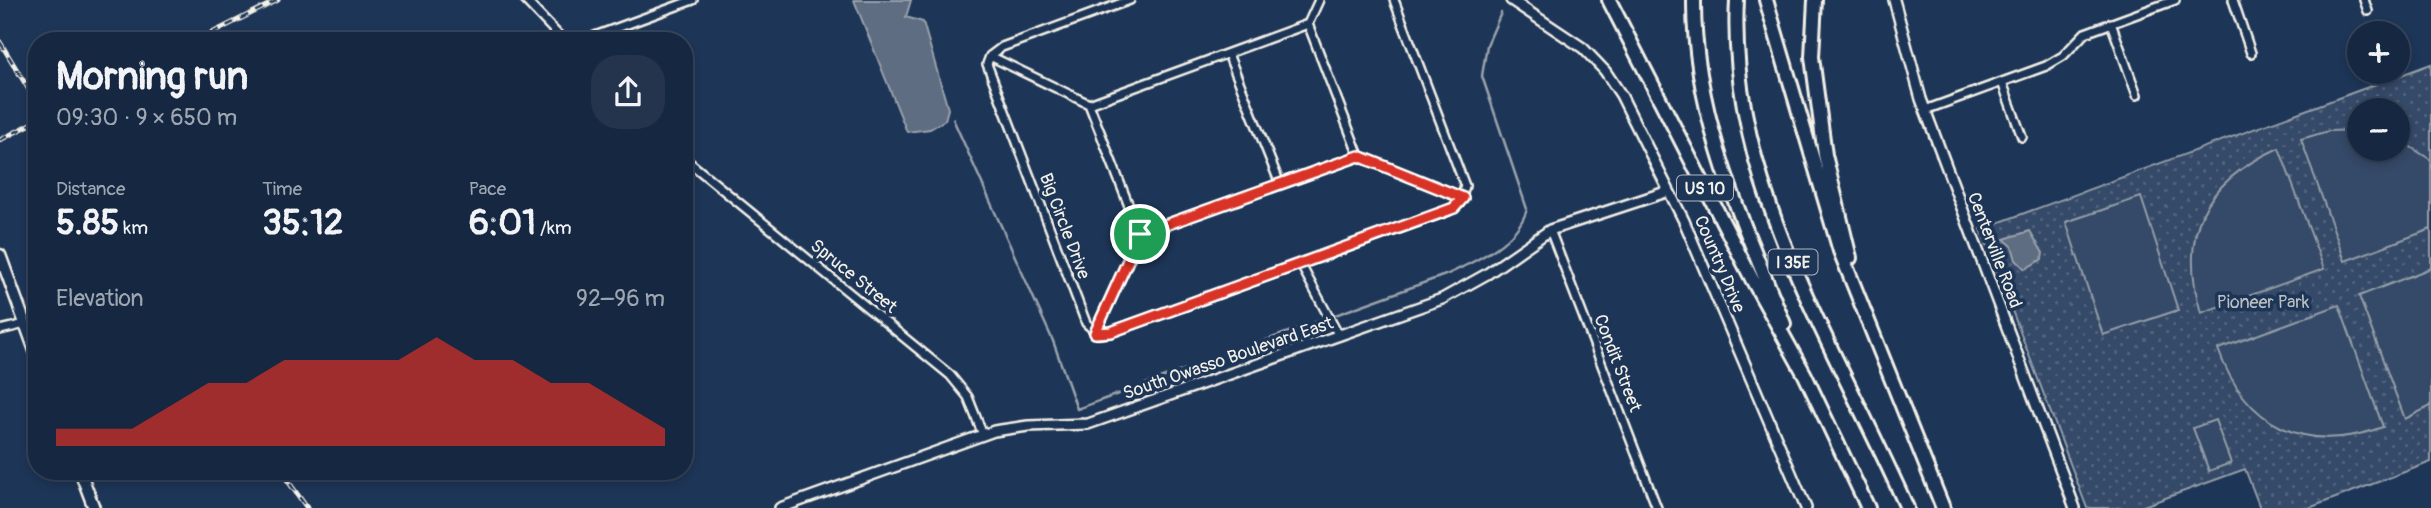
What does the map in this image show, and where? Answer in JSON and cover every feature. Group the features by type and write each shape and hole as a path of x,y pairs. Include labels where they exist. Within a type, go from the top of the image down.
{"highway":[{"name":"US 10","path":"1609,0 1752,279 1805,375"},
{"name":"I 35E","path":"1694,0 1694,28 1710,122 1738,211 1805,375 1868,508"},
{"name":"I 35E","path":"1737,0 1736,25 1750,145 1777,228 1907,508"},
{"path":"1766,0 1825,206 1943,508"},
{"path":"1815,0 1812,57 1825,155 1859,296"},
{"path":"1921,453 1937,508"}],"main road":[{"path":"0,255 28,324"},
{"path":"83,480 93,508"}],"street":[{"path":"524,0 555,32"},
{"path":"606,32 693,0"},
{"path":"1130,0 1002,47 990,56 1089,104 1140,234 1095,333 1111,332 1301,265 1454,208 1463,198 1465,186 1394,0"},
{"path":"1089,104 1308,24 1319,0"},
{"name":"Country Drive","path":"1511,0 1583,48 1605,71 1621,95 1669,191 1806,508"},
{"name":"Centerville Road","path":"1894,0 1925,110 2075,508"},
{"path":"1925,110 2055,62 2081,35 2175,0"},
{"path":"2233,0 2252,52"},
{"path":"2364,0 2368,12"},
{"path":"2111,23 2137,95"},
{"path":"1308,24 1359,156"},
{"path":"1228,54 1280,184"},
{"name":"Big Circle Drive","path":"990,56 989,69 1086,323 1095,333"},
{"path":"2002,82 2022,137"},
{"path":"1140,234 1359,156 1463,198"},
{"name":"Spruce Street","path":"693,165 950,375 968,397 983,435"},
{"name":"South Owasso Boulevard East","path":"780,508 1012,427 1088,425 1339,336 1442,299 1487,274 1550,230 1669,191"},
{"name":"Condit Street","path":"1550,230 1657,508"},
{"path":"1301,265 1339,336"},
{"path":"0,330 28,329"}],"green space":[{"name":"Pioneer Park","path":"2431,64 2431,462 2309,508 2260,508 2245,469 2138,508 2087,508 1981,229 2376,84 2410,84 2410,72"},
{"path":"2347,130 2347,161 2410,161 2410,147 2431,160 2431,229 2345,261 2301,139 2329,131"},
{"path":"2279,148 2324,269 2201,313 2193,258 2203,213 2215,194 2232,177"},
{"path":"2141,197 2178,310 2103,335 2066,222"},
{"path":"2431,268 2431,406 2405,419 2359,296"},
{"path":"2339,305 2383,427 2355,435 2329,438 2304,435 2282,428 2262,415 2245,398 2230,376 2218,349"},
{"path":"2215,420 2231,463 2209,471 2193,428"}],"shaded area":[{"path":"854,0 911,0 906,17 923,22 948,109 945,120 930,129 907,132"},
{"path":"2030,231 2043,253 2042,259 2025,269 2016,260 2012,246 2004,239"}],"waterway":[{"path":"953,119 1053,341 1077,409 1448,274 1505,241 1522,221 1527,209 1482,76 1487,45 1501,13"}],"railway":[{"path":"214,32 278,0"},
{"path":"0,42 28,88"},
{"path":"0,140 28,126"},
{"path":"287,480 307,508"}],"route":[{"path":"1359,156 1463,198 1454,208 1301,265 1105,334 1095,333 1140,234 1359,156"}]}
